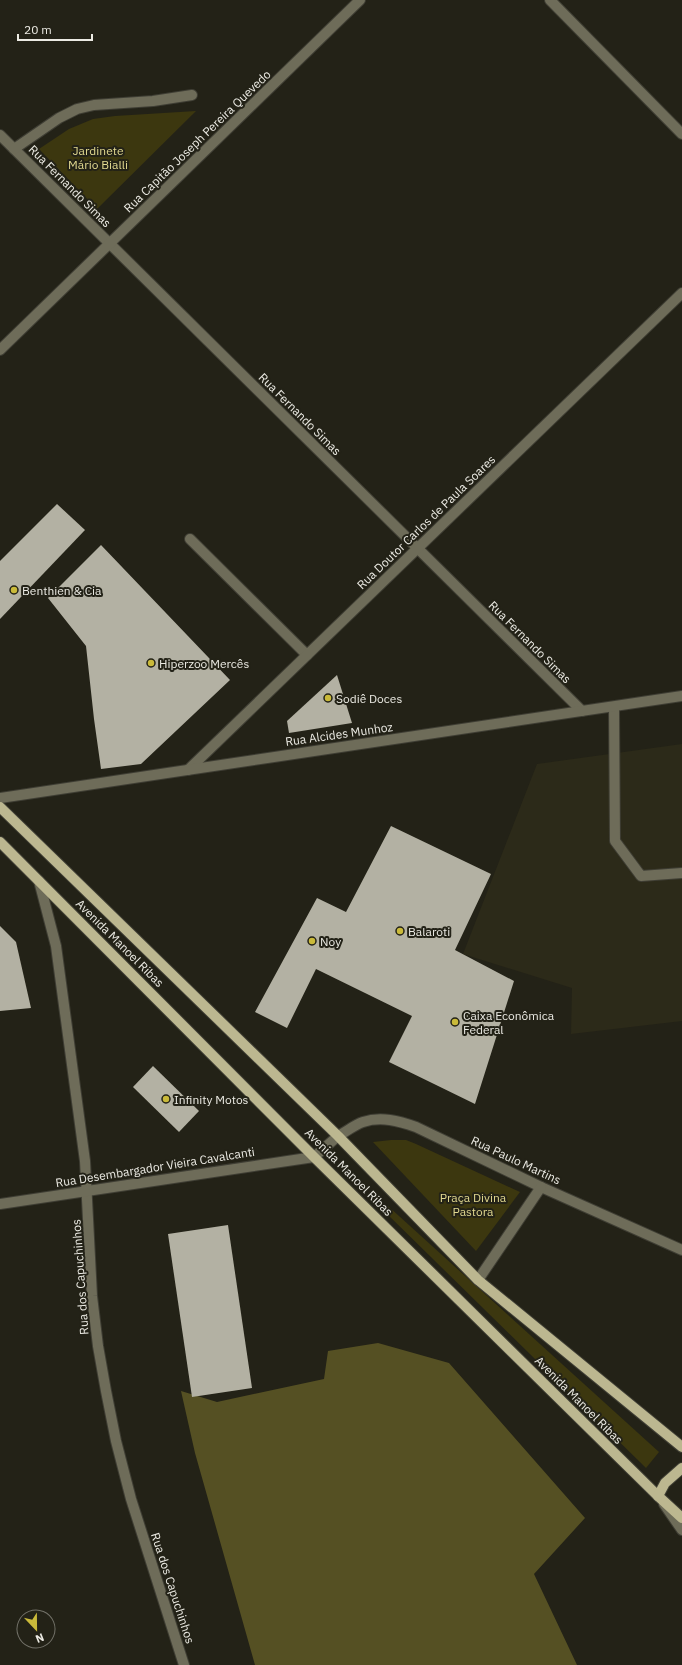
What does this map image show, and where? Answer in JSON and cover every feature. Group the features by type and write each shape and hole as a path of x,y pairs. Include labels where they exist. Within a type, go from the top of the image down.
{"main road":[{"name":"Avenida Manoel Ribas","path":"0,807 338,1136 478,1280 682,1447"},
{"name":"Avenida Manoel Ribas","path":"0,842 314,1157 682,1518"},
{"path":"658,1496 665,1483 682,1468"}],"street":[{"name":"Rua Capitão Joseph Pereira Quevedo","path":"0,350 360,0"},
{"path":"550,0 682,134"},
{"path":"14,149 58,118 77,109 94,105 153,101 192,95"},
{"name":"Rua Fernando Simas","path":"0,135 582,712"},
{"name":"Rua Doutor Carlos de Paula Soares","path":"188,770 682,293"},
{"path":"190,539 307,655"},
{"name":"Rua Alcides Munhoz","path":"0,798 682,696"},
{"path":"614,707 615,841 641,876 682,873"},
{"name":"Rua dos Capuchinhos","path":"39,880 56,946 85,1161 94,1310 99,1354 114,1434 145,1547 184,1665"},
{"name":"Rua Paulo Martins","path":"314,1157 338,1136 362,1122 383,1119 400,1122 416,1127 541,1187 682,1250"},
{"name":"Rua Desembargador Vieira Cavalcanti","path":"0,1204 314,1157"},
{"path":"478,1280 541,1187"},
{"path":"658,1496 682,1530"}],"shaded area":[{"path":"682,744 682,1021 571,1034 572,988 463,954 537,764"},
{"path":"378,1343 449,1363 585,1518 534,1574 577,1665 255,1665 195,1453 181,1391 217,1402 324,1379 328,1351"}],"green space":[{"name":"Jardinete Mário Bialli","path":"196,111 97,209 39,149 69,129 93,119 115,116"},
{"name":"Praça Divina Pastora","path":"406,1140 416,1144 520,1192 476,1251 373,1142"},
{"path":"388,1206 659,1452 646,1468 383,1210"}],"building":[{"name":"Benthien & Cia","path":"57,504 85,530 0,619 0,561"},
{"name":"Hiperzoo Mercês","path":"101,545 230,680 141,764 101,769 86,646 48,598"},
{"name":"Sodiê Doces","path":"337,675 352,723 289,733 287,721"},
{"path":"391,826 491,874 455,950 514,981 475,1104 389,1062 412,1016 316,969 287,1028 255,1012 317,898 346,912"},
{"path":"0,926 16,942 31,1008 0,1011"},
{"name":"Infinity Motos","path":"153,1066 199,1111 179,1132 133,1087"},
{"path":"228,1225 252,1388 192,1397 168,1234"}],"place":[{"name":"Benthien & Cia","path":"14,590"},
{"name":"Hiperzoo Mercês","path":"151,663"},
{"name":"Sodiê Doces","path":"328,698"},
{"name":"Balaroti","path":"400,931"},
{"name":"Noy","path":"312,941"},
{"name":"Caixa Econômica Federal","path":"455,1022"},
{"name":"Infinity Motos","path":"166,1099"}]}
